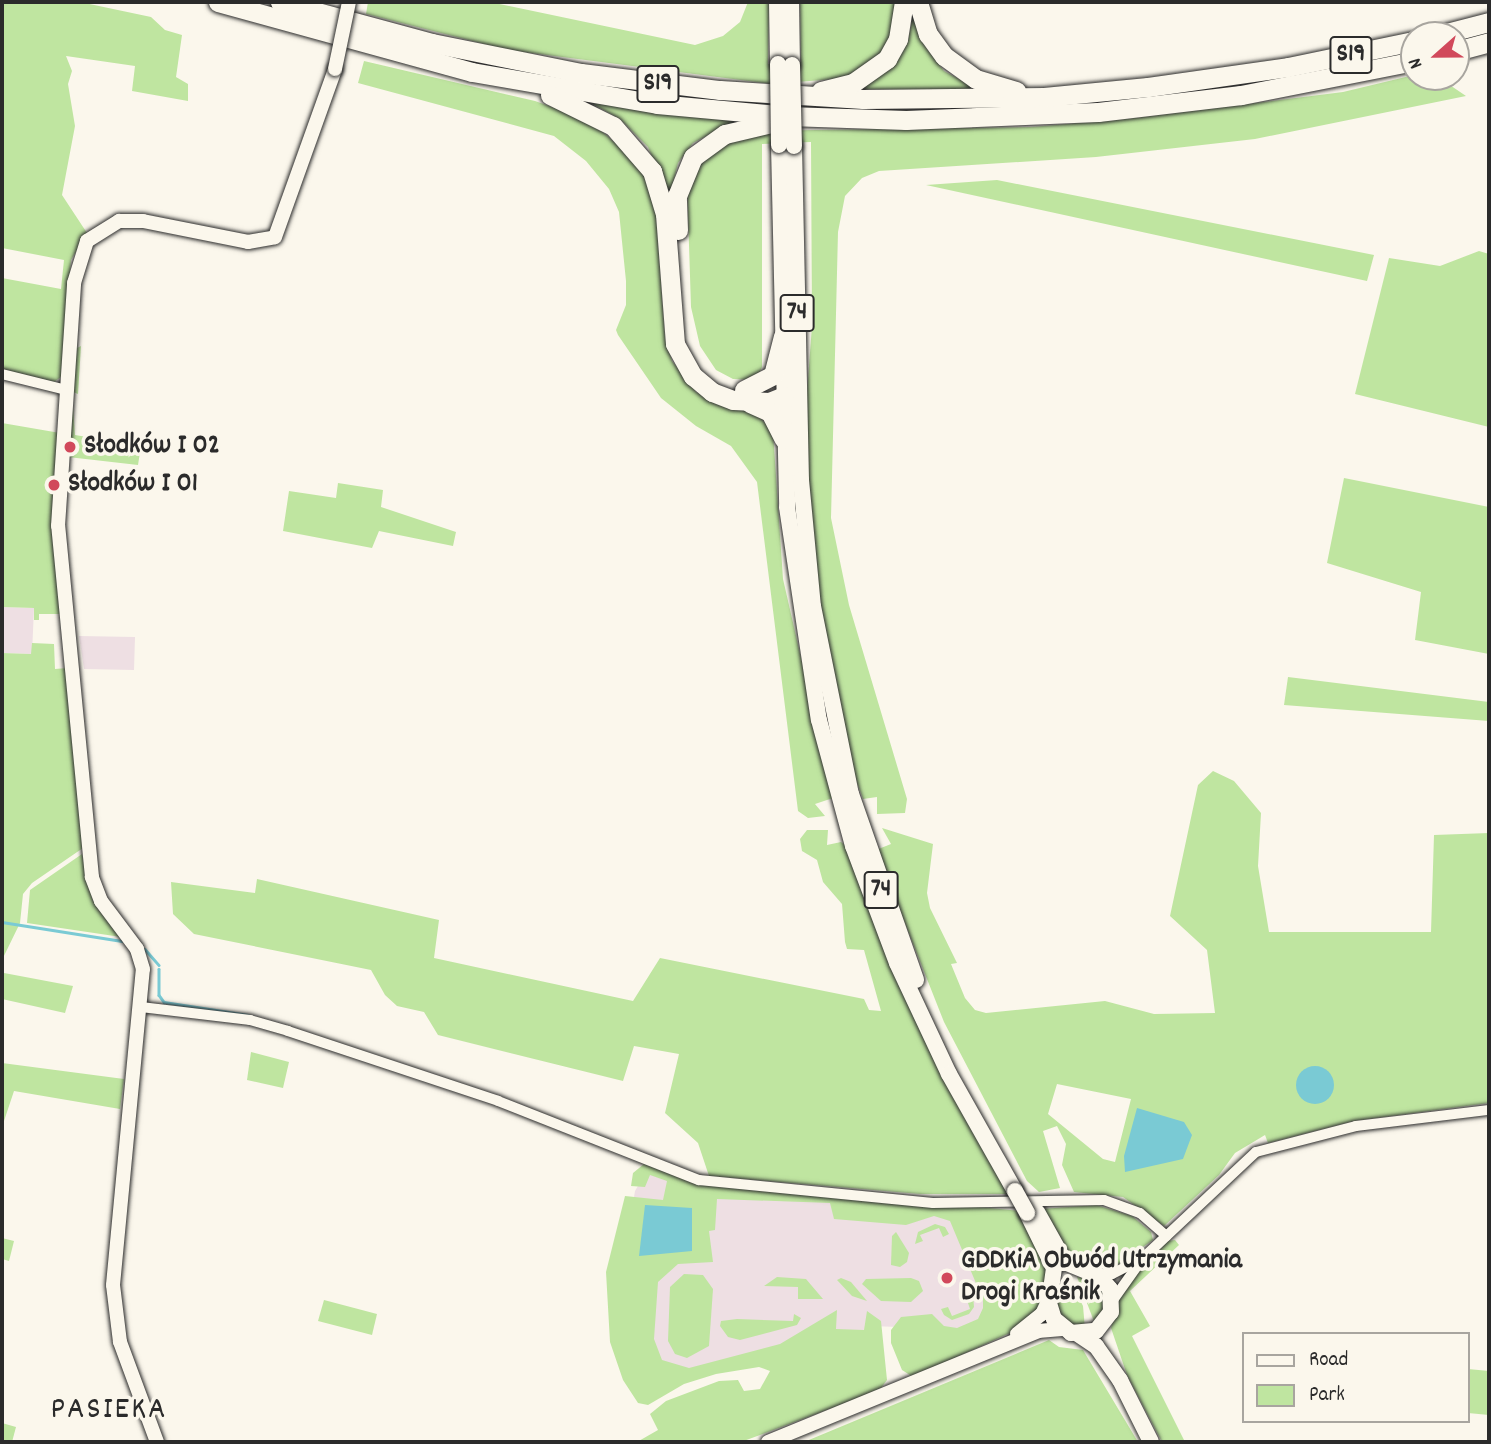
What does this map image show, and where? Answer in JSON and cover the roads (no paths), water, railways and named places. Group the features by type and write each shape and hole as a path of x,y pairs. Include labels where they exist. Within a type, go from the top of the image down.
{"highway":[{"name":"S19","path":"218,2 344,41 516,81 657,104 823,117 1004,117 1147,107 1289,88 1400,64"},
{"name":"S19","path":"280,2 381,31 537,65 662,84 797,96 907,100 1044,96 1209,79 1400,44"},
{"path":"797,96 840,88 878,68 898,39 904,2"},
{"path":"918,2 936,46 964,73 1004,89 1044,96"},
{"path":"1470,27 1489,22"},
{"path":"1470,47 1489,42"},
{"path":"516,81 598,117 639,152 657,183 665,214 671,322 678,353 693,376 712,392 745,396 777,391 791,396"},
{"path":"784,439 770,412 710,375 689,348 681,306 677,215 681,181 702,147 725,134 760,124 823,117"},
{"path":"745,396 773,375 783,336"}],"main road":[{"name":"74","path":"777,2 785,65 787,145 791,396 784,439 790,543 818,720 850,837 922,1020 1032,1212 1065,1262 1108,1285 1113,1301"},
{"name":"74","path":"785,65 791,2"},
{"name":"74","path":"787,145 783,336 815,618 834,727 861,827 918,985 1020,1190"},
{"name":"74","path":"1032,1212 1055,1268 1051,1293 1052,1315 1062,1329"},
{"path":"1051,1293 1069,1273 1089,1273"},
{"path":"1113,1301 1106,1338 1120,1380 1151,1442"},
{"path":"1078,1335 1096,1331 1108,1319"},
{"path":"1062,1329 1094,1343 1120,1380"}],"street":[{"path":"157,1442 120,1342 113,1285 141,1007 139,954 101,901 91,871 58,526 74,283 87,241 108,225 130,220 248,242 272,240 280,227 335,69 349,2"},
{"path":"2,374 66,390"},
{"path":"141,1007 250,1020 288,1031 498,1101 699,1180 943,1203 1104,1200 1140,1213 1166,1236"},
{"path":"1113,1301 1117,1288 1143,1258 1238,1165 1262,1150 1356,1126 1489,1110"},
{"path":"1089,1273 1112,1274 1143,1258"},
{"path":"998,1347 1042,1314 1051,1293"},
{"path":"768,1442 1048,1327 1062,1329"}],"water":[{"path":"1315,1066 1329,1071 1334,1085 1329,1099 1315,1104 1301,1099 1296,1085 1301,1071"},
{"path":"1137,1108 1184,1122 1192,1135 1183,1159 1125,1172 1124,1156"},
{"path":"645,1205 692,1208 692,1251 639,1256"}],"waterway":[{"path":"2,922 122,941"},
{"path":"145,949 159,965"},
{"path":"159,969 159,995 164,1002 248,1015"}],"place":[{"name":"Słodków I 02","path":"70,447"},
{"name":"Słodków I 01","path":"54,485"},
{"name":"GDDKiA Obwód Utrzymania Drogi Kraśnik","path":"947,1278"}],"district":[{"name":"PASIEKA","path":"109,1411"}]}
